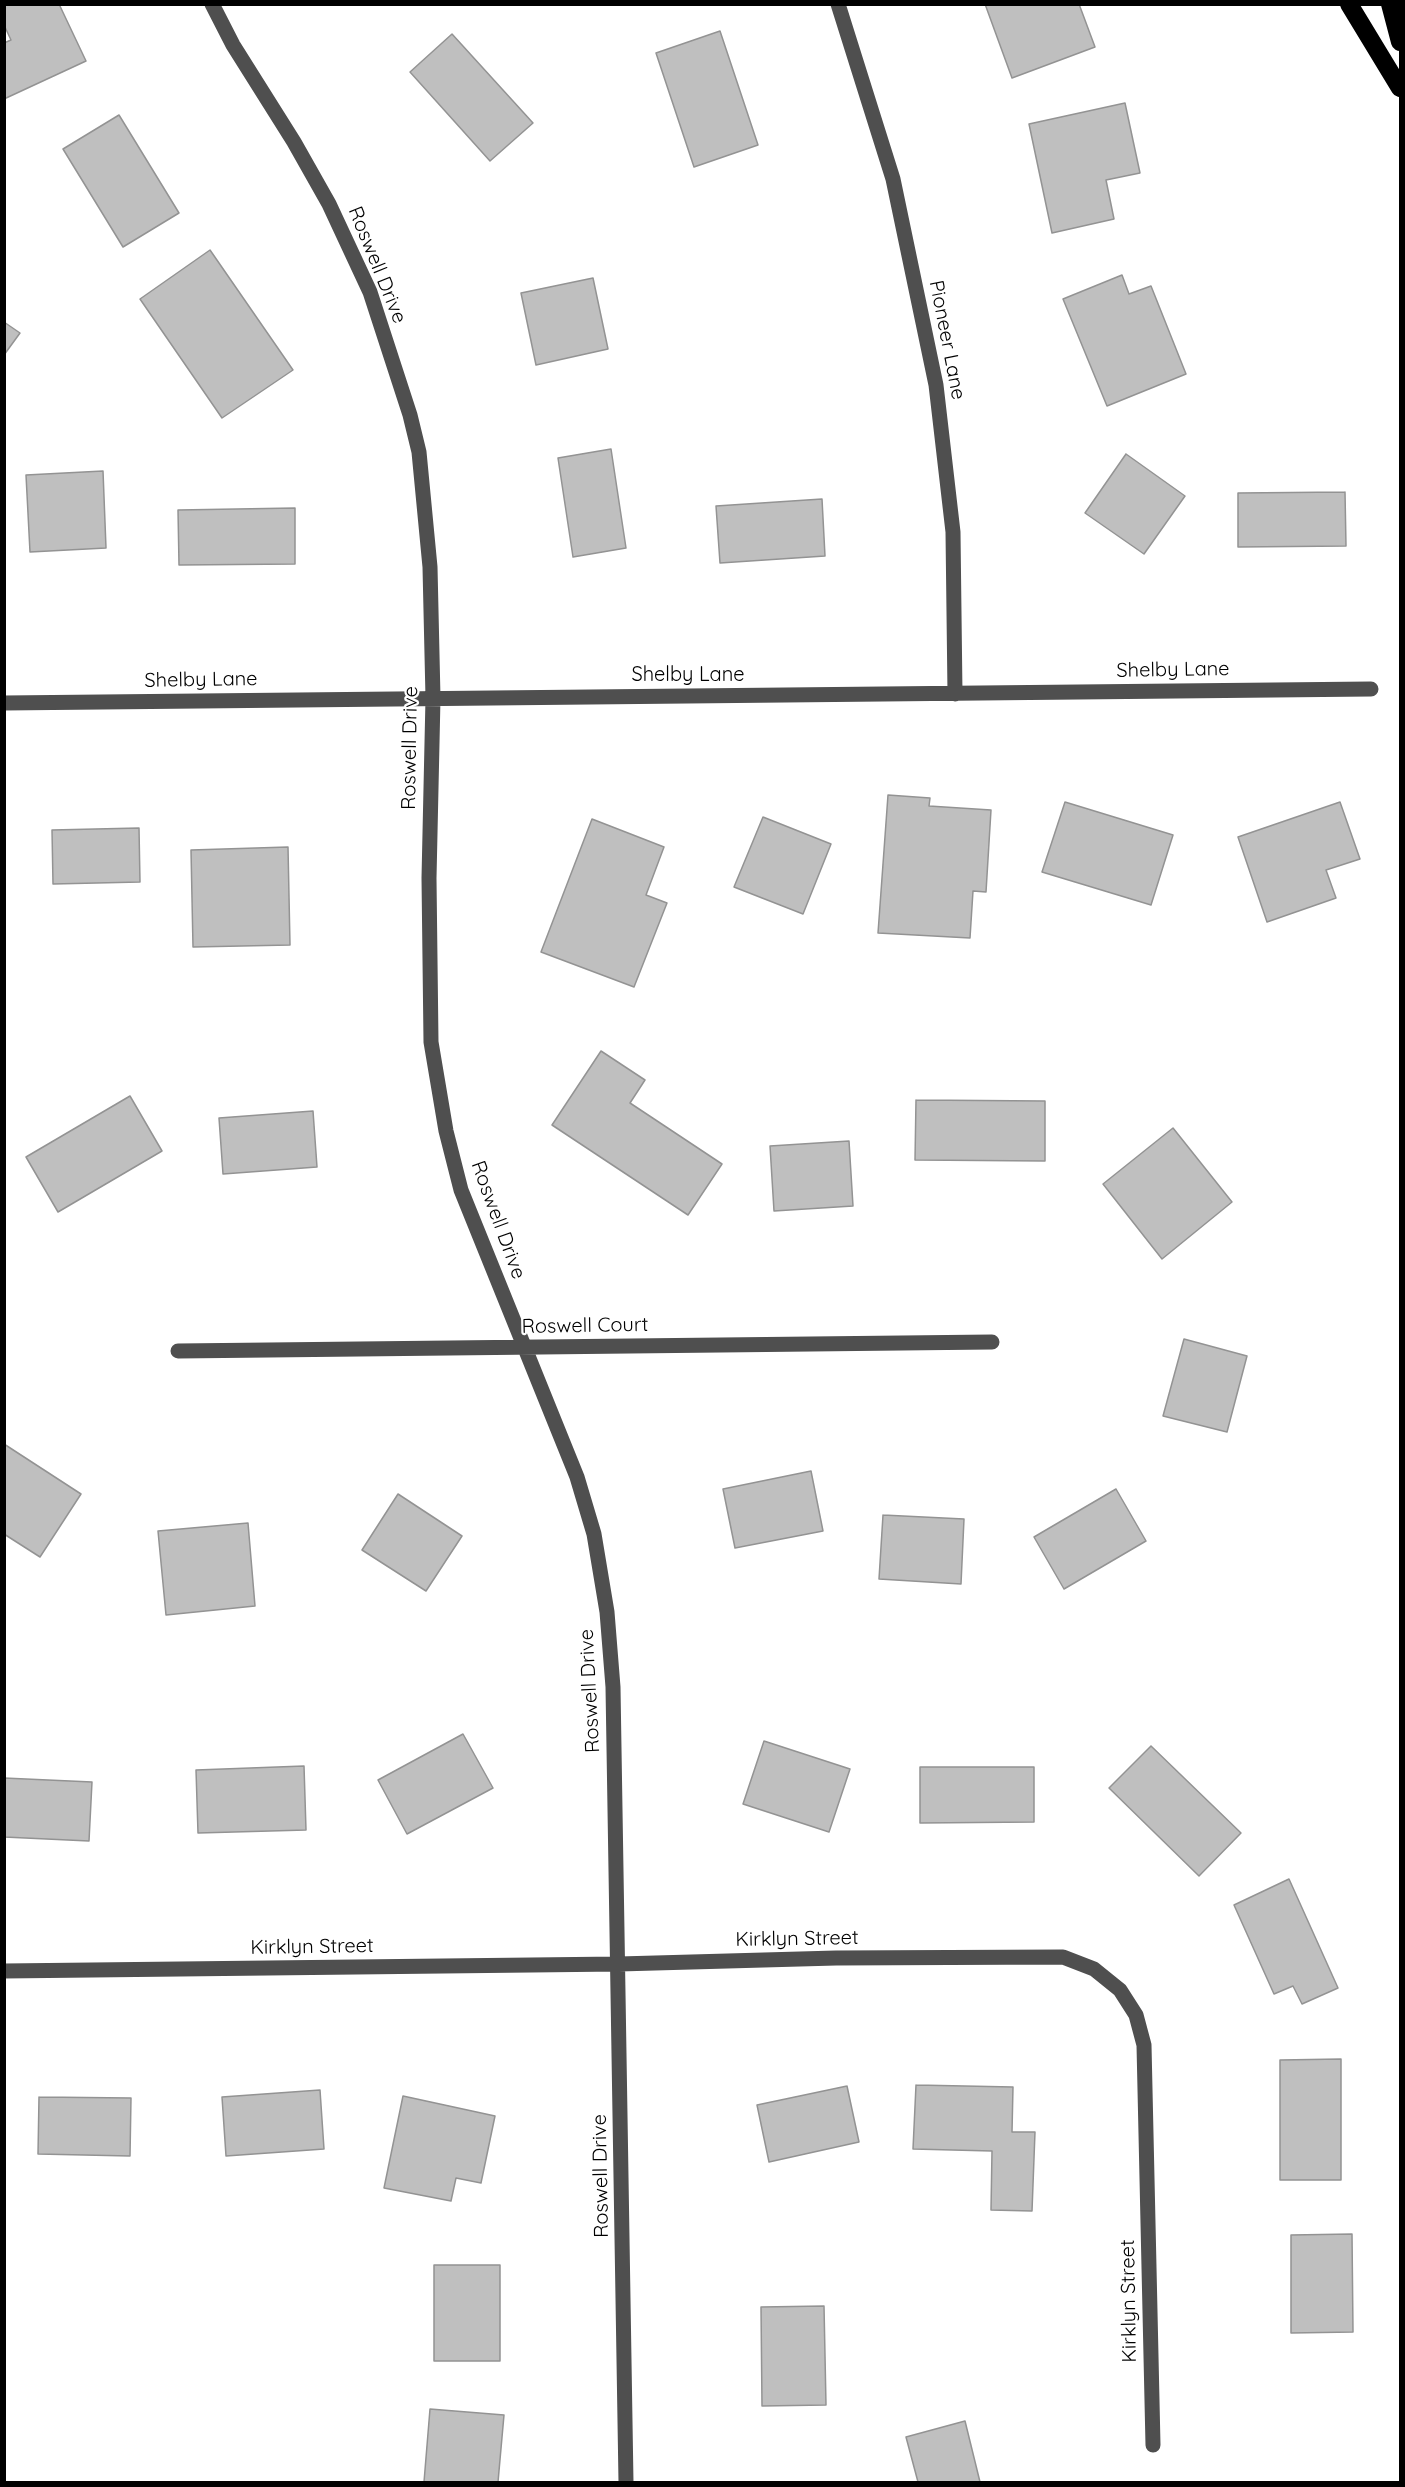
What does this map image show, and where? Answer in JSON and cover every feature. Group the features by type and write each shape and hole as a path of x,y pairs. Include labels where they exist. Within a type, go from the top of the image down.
{"highway":[{"path":"1349,4 1401,88"},
{"path":"1390,4 1401,42"}],"street":[{"name":"Roswell Drive","path":"212,4 233,45 294,142 329,204 370,292 410,415 419,452 430,567 433,698 429,878 431,1042 446,1131 461,1190 577,1477 594,1534 607,1612 613,1687 626,2482"},
{"name":"Pioneer Lane","path":"838,4 893,179 936,384 954,532 955,694"},
{"name":"Shelby Lane","path":"4,703 1371,689"},
{"name":"Roswell Court","path":"178,1351 992,1342"},
{"name":"Kirklyn Street","path":"4,1971 619,1964 836,1958 1063,1957 1094,1969 1120,1989 1136,2015 1144,2045 1153,2445"}],"building":[{"path":"4,4 59,4 86,61 4,99 4,43 11,40 4,25"},
{"path":"985,4 1079,4 1095,47 1012,78"},
{"path":"720,31 758,145 694,167 656,53"},
{"path":"452,34 533,123 490,161 410,72"},
{"path":"1125,103 1140,173 1106,180 1114,219 1052,233 1029,124"},
{"path":"119,115 179,213 123,247 63,149"},
{"path":"210,250 293,370 222,418 140,299"},
{"path":"1122,275 1129,294 1151,286 1186,374 1107,406 1063,299"},
{"path":"593,278 608,349 536,365 521,293"},
{"path":"4,322 20,333 4,355"},
{"path":"611,449 626,548 573,557 558,458"},
{"path":"1126,454 1185,496 1144,554 1085,513"},
{"path":"103,471 106,548 30,552 26,475"},
{"path":"1345,492 1346,546 1238,547 1238,493"},
{"path":"822,499 825,556 720,563 716,506"},
{"path":"295,508 295,564 179,565 178,510"},
{"path":"888,795 930,798 929,806 991,810 986,892 973,891 970,938 878,933"},
{"path":"1065,802 1173,835 1151,905 1042,872"},
{"path":"1340,802 1360,859 1326,870 1336,898 1267,922 1238,837"},
{"path":"763,817 831,844 803,914 734,887"},
{"path":"592,819 664,847 646,895 667,903 634,987 541,952"},
{"path":"139,828 140,882 53,884 52,830"},
{"path":"288,847 290,945 193,947 191,850"},
{"path":"601,1051 645,1080 630,1103 722,1164 688,1215 552,1125"},
{"path":"130,1096 162,1151 58,1212 26,1157"},
{"path":"916,1100 1045,1101 1045,1161 915,1160"},
{"path":"313,1111 317,1167 223,1174 219,1118"},
{"path":"1173,1128 1232,1202 1162,1259 1103,1184"},
{"path":"849,1141 853,1206 774,1211 770,1146"},
{"path":"1184,1339 1247,1356 1227,1432 1163,1416"},
{"path":"4,1444 81,1494 40,1557 4,1534"},
{"path":"811,1471 823,1531 735,1548 723,1489"},
{"path":"1116,1489 1146,1541 1064,1589 1034,1537"},
{"path":"398,1494 462,1536 426,1591 362,1550"},
{"path":"883,1515 964,1519 961,1584 879,1579"},
{"path":"248,1523 255,1606 166,1615 158,1531"},
{"path":"463,1734 493,1788 407,1834 378,1780"},
{"path":"764,1741 850,1769 829,1832 743,1804"},
{"path":"1151,1746 1241,1833 1199,1876 1109,1788"},
{"path":"304,1766 306,1830 198,1833 196,1770"},
{"path":"920,1767 1034,1767 1034,1822 920,1823"},
{"path":"4,1778 92,1782 89,1841 4,1837"},
{"path":"1289,1879 1338,1988 1302,2004 1293,1986 1274,1994 1234,1905"},
{"path":"1341,2059 1341,2180 1280,2180 1280,2060"},
{"path":"916,2085 1013,2087 1012,2132 1035,2132 1032,2211 991,2210 992,2151 913,2149"},
{"path":"847,2086 859,2142 769,2162 757,2105"},
{"path":"320,2090 324,2149 226,2156 222,2097"},
{"path":"403,2096 495,2116 481,2183 456,2178 451,2201 384,2188"},
{"path":"39,2097 131,2098 130,2156 38,2154"},
{"path":"1352,2234 1353,2332 1291,2333 1291,2235"},
{"path":"434,2265 500,2265 500,2361 434,2361"},
{"path":"824,2306 826,2405 762,2406 761,2307"},
{"path":"430,2409 504,2415 498,2482 424,2482"},
{"path":"965,2421 980,2482 918,2482 906,2437"}]}
